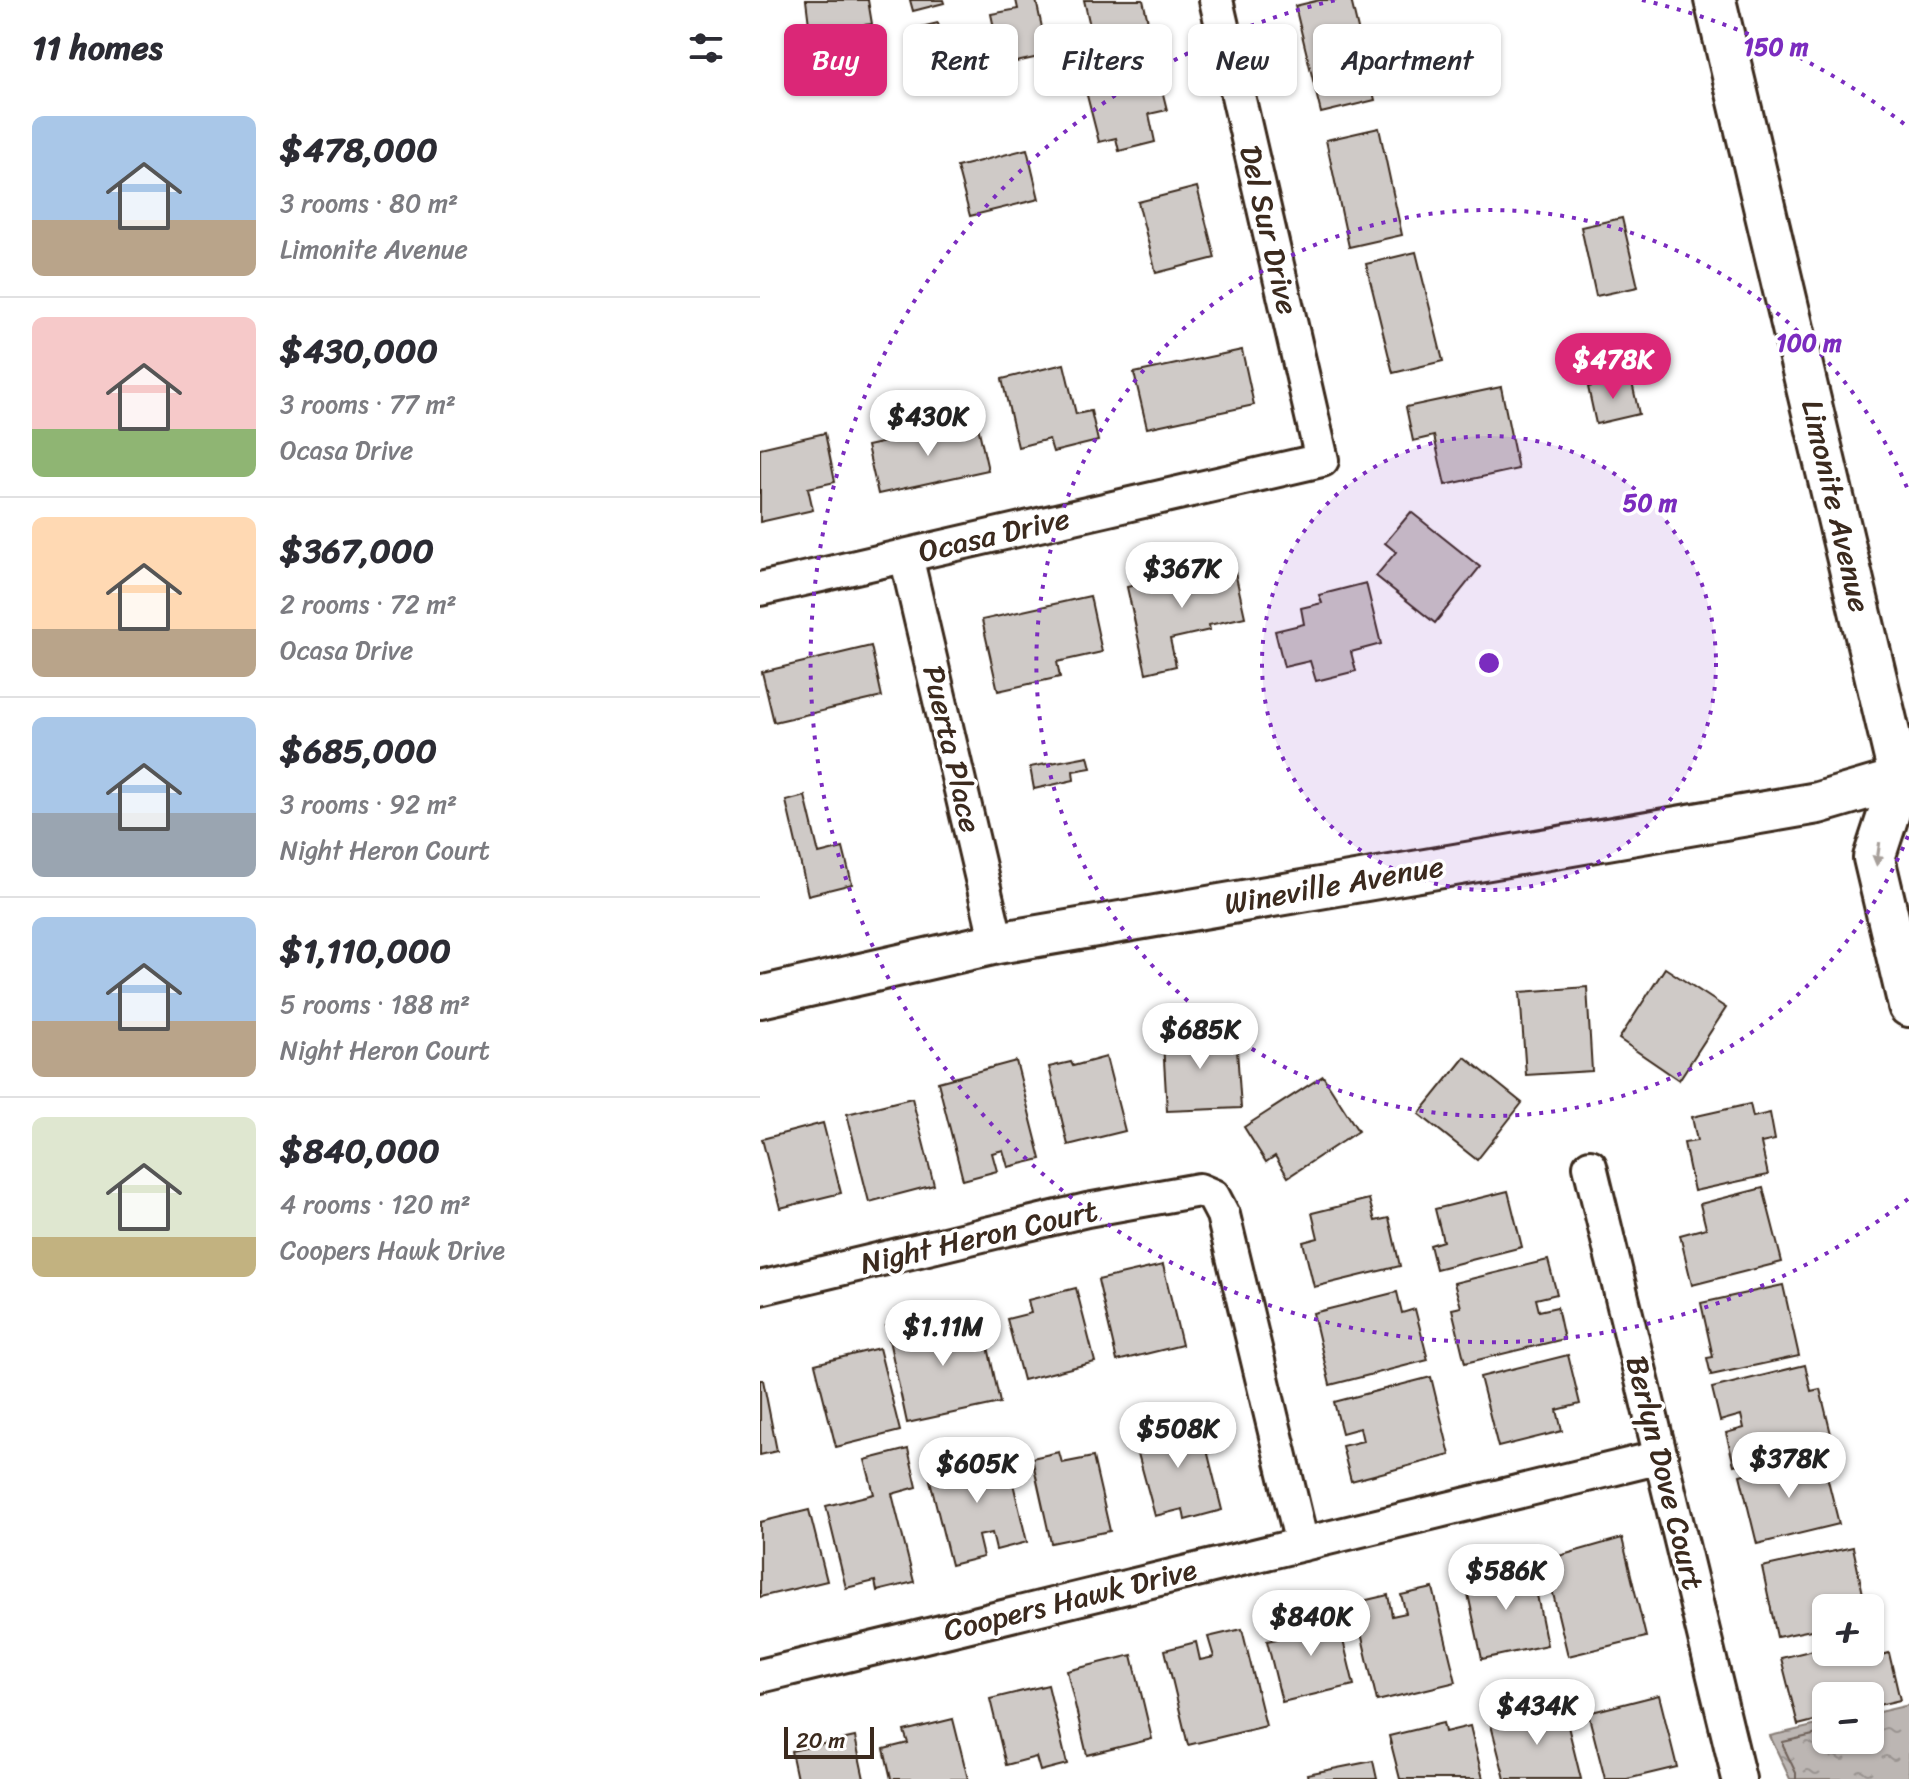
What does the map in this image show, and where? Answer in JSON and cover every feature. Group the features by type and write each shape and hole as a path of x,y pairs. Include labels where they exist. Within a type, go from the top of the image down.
{"main road":[{"name":"Limonite Avenue","path":"1715,0 1906,782"},
{"name":"Wineville Avenue","path":"760,997 997,943 1818,803 1906,782"},
{"path":"1906,782 1874,858 1909,1006"}],"street":[{"name":"Del Sur Drive","path":"1216,0 1322,460"},
{"name":"Ocasa Drive","path":"760,589 1322,460"},
{"name":"Puerta Place","path":"906,556 997,943"},
{"name":"Berlyn Dove Court","path":"1590,1166 1739,1779"},
{"name":"Night Heron Court","path":"760,1288 1087,1210 1199,1190 1213,1196 1223,1215 1302,1544"},
{"name":"Coopers Hawk Drive","path":"760,1676 1661,1457"}],"water":[{"path":"1909,1705 1909,1779 1790,1779 1770,1736 1812,1726 1812,1754 1884,1754 1884,1711"}],"building":[{"path":"806,0 868,0 872,24 809,24"},
{"path":"910,0 943,0 944,3 913,11"},
{"path":"1016,0 1036,0 1041,24 1034,24 1034,58 1018,62 1018,24 993,24 991,14 1018,9"},
{"path":"1084,0 1143,0 1149,24 1090,24"},
{"path":"1320,0 1351,0 1357,24 1313,24 1313,80 1295,6"},
{"path":"1087,96 1164,96 1167,110 1149,114 1155,142 1119,151 1116,138 1099,142"},
{"path":"1317,96 1374,96 1375,100 1321,113"},
{"path":"1379,128 1402,235 1349,247 1326,140"},
{"path":"1027,149 1039,199 970,216 957,167"},
{"path":"1197,187 1215,258 1156,273 1138,202"},
{"path":"1622,218 1638,287 1596,296 1581,227"},
{"path":"1416,252 1443,361 1393,373 1366,264"},
{"path":"1242,350 1254,405 1147,428 1134,373"},
{"path":"1064,364 1076,414 1091,411 1098,441 1053,452 1049,439 1018,447 1002,379"},
{"path":"1631,378 1639,414 1596,424 1588,387"},
{"path":"1501,387 1518,469 1445,485 1434,436 1413,441 1406,407"},
{"path":"977,422 988,470 878,494 867,446"},
{"path":"825,433 835,482 808,488 813,510 760,522 760,448"},
{"path":"1411,512 1480,567 1435,623 1376,576 1396,552 1385,543"},
{"path":"1233,563 1245,617 1209,625 1210,630 1170,639 1176,666 1146,673 1127,587"},
{"path":"1366,583 1381,644 1351,652 1356,671 1316,681 1310,661 1284,667 1275,631 1304,624 1301,608 1322,603 1319,595"},
{"path":"1090,596 1102,652 1057,662 1060,677 998,691 982,620"},
{"path":"871,646 882,697 774,722 762,672"},
{"path":"1088,756 1091,768 1073,771 1074,780 1034,789 1030,767"},
{"path":"805,796 819,854 843,848 852,884 808,895 786,801"},
{"path":"1665,968 1726,1008 1679,1080 1619,1039"},
{"path":"1587,987 1592,1071 1526,1075 1520,992"},
{"path":"1183,1025 1184,1037 1236,1035 1241,1108 1167,1111 1162,1026"},
{"path":"1106,1057 1125,1131 1068,1145 1049,1067 1071,1062 1073,1066"},
{"path":"1465,1057 1522,1103 1477,1160 1419,1114"},
{"path":"1016,1061 1041,1159 1008,1167 1003,1150 992,1153 997,1171 963,1180 938,1082"},
{"path":"1323,1076 1358,1131 1288,1177 1275,1156 1266,1162 1244,1127"},
{"path":"912,1098 934,1185 869,1202 847,1114"},
{"path":"1750,1104 1753,1117 1770,1113 1775,1140 1761,1143 1768,1175 1694,1191 1684,1143 1697,1141 1692,1117"},
{"path":"823,1123 841,1193 780,1208 762,1139"},
{"path":"1763,1188 1782,1262 1692,1285 1680,1235 1706,1228 1700,1204"},
{"path":"1508,1191 1522,1247 1436,1269 1430,1245 1443,1241 1435,1209"},
{"path":"1369,1199 1375,1221 1389,1218 1400,1266 1314,1287 1303,1242 1318,1238 1312,1213"},
{"path":"1548,1260 1557,1294 1536,1299 1539,1311 1557,1307 1564,1339 1465,1363 1452,1309 1461,1307 1454,1283"},
{"path":"1163,1265 1182,1345 1117,1361 1098,1280"},
{"path":"1783,1285 1799,1356 1711,1375 1707,1358 1713,1357 1701,1303"},
{"path":"1076,1288 1095,1362 1023,1380 1007,1319 1031,1313 1028,1300"},
{"path":"1397,1292 1402,1313 1415,1309 1428,1360 1330,1385 1313,1313"},
{"path":"962,1312 966,1327 983,1323 1000,1403 907,1423 886,1326 917,1319 922,1339 935,1336 931,1318"},
{"path":"879,1348 900,1431 836,1447 815,1364"},
{"path":"1568,1355 1580,1404 1557,1410 1562,1431 1498,1447 1480,1377"},
{"path":"1805,1365 1811,1391 1820,1389 1833,1442 1734,1465 1726,1433 1744,1428 1741,1415 1720,1421 1712,1388"},
{"path":"1431,1377 1450,1455 1351,1481 1342,1446 1363,1441 1360,1428 1342,1433 1334,1402"},
{"path":"760,1380 763,1380 777,1451 760,1455"},
{"path":"1199,1418 1222,1510 1185,1520 1183,1509 1155,1516 1133,1435"},
{"path":"908,1449 917,1487 892,1494 914,1582 877,1591 875,1581 846,1588 826,1506 874,1494 865,1460"},
{"path":"1005,1450 1027,1542 996,1550 992,1533 978,1536 983,1557 951,1565 927,1468"},
{"path":"1059,1452 1062,1463 1093,1457 1110,1531 1051,1543 1032,1458"},
{"path":"1822,1456 1839,1524 1757,1544 1740,1475"},
{"path":"809,1510 827,1581 760,1597 760,1522"},
{"path":"1622,1538 1646,1637 1568,1656 1545,1560"},
{"path":"1853,1547 1863,1594 1812,1594 1812,1630 1777,1637 1762,1567"},
{"path":"1531,1565 1547,1645 1482,1659 1465,1580"},
{"path":"1433,1588 1456,1682 1377,1701 1354,1603 1388,1595 1392,1616 1406,1613 1401,1595"},
{"path":"1336,1612 1354,1685 1282,1702 1267,1641 1291,1636 1288,1623"},
{"path":"1242,1629 1266,1726 1188,1745 1165,1650 1196,1642 1200,1660 1214,1657 1208,1637"},
{"path":"1812,1650 1812,1666 1884,1666 1884,1654 1889,1653 1900,1700 1884,1704 1884,1682 1812,1682 1812,1722 1798,1725 1781,1658"},
{"path":"1132,1655 1152,1739 1087,1755 1067,1671"},
{"path":"1048,1685 1067,1764 1040,1771 1036,1757 1006,1765 990,1699"},
{"path":"1659,1695 1677,1767 1627,1779 1605,1779 1588,1713"},
{"path":"1563,1706 1581,1779 1505,1779 1491,1725"},
{"path":"953,1719 968,1779 891,1779 884,1749 908,1743 904,1731"},
{"path":"1443,1723 1445,1732 1470,1726 1483,1779 1400,1779 1389,1736"},
{"path":"855,1737 864,1779 797,1779 791,1751"},
{"path":"1373,1761 1377,1779 1308,1779 1307,1774"}]}
